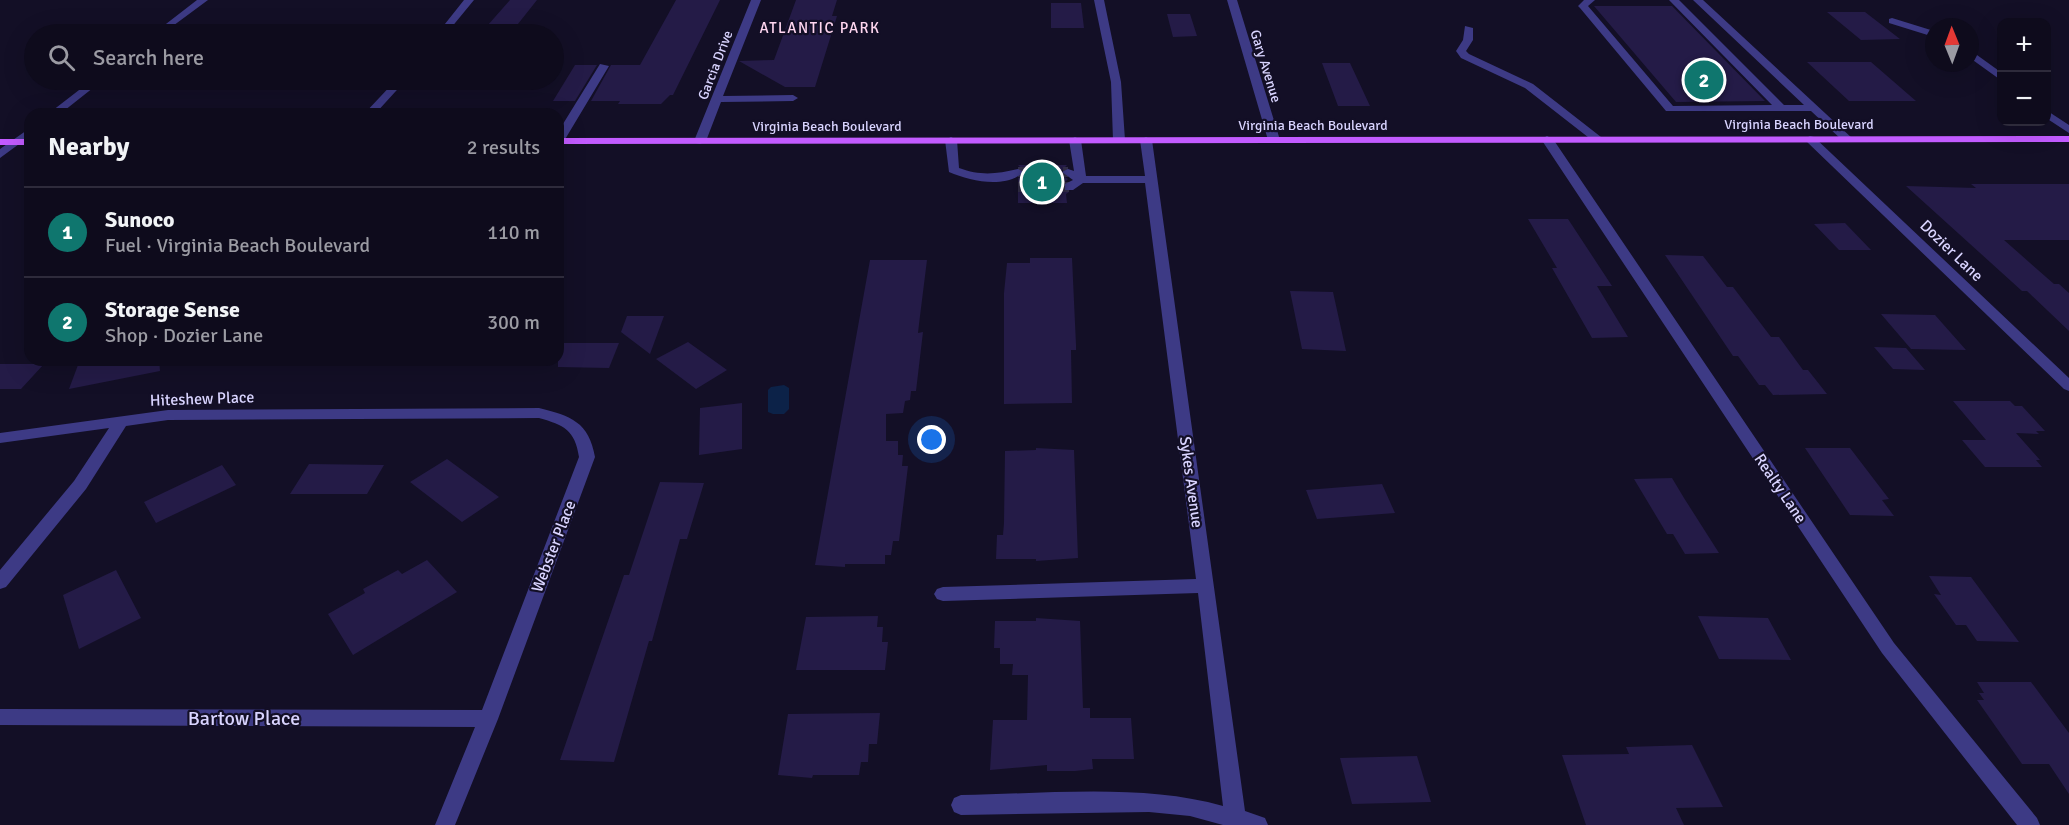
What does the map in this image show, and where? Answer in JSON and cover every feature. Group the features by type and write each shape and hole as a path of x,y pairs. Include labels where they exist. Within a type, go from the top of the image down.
{"main road":[{"name":"Virginia Beach Boulevard","path":"564,141 2069,139"},
{"path":"0,142 24,142"}],"street":[{"path":"170,24 202,0"},
{"path":"450,24 470,0"},
{"name":"Garcia Drive","path":"700,141 756,0"},
{"path":"1100,0 1103,27 1117,83 1119,140"},
{"name":"Gary Avenue","path":"1232,0 1274,140"},
{"path":"1590,0 1583,6 1670,109 1814,108"},
{"path":"1674,0 1781,108"},
{"path":"1698,0 1847,139"},
{"path":"1892,21 1925,31"},
{"path":"1468,28 1468,40 1461,51 1466,56 1529,86 1597,139"},
{"path":"1979,60 1997,75"},
{"path":"564,131 604,66"},
{"path":"61,108 85,90"},
{"path":"375,108 392,90"},
{"path":"716,99 793,99"},
{"path":"2051,117 2069,130"},
{"path":"0,155 24,136"},
{"name":"Realty Lane","path":"1547,139 1888,648 2030,825"},
{"name":"Dozier Lane","path":"1810,139 2069,386"},
{"path":"1076,140 1081,180"},
{"name":"Sykes Avenue","path":"1146,140 1236,821"},
{"path":"951,141 953,170 971,177 999,180 1018,187"},
{"path":"999,180 1018,172"},
{"path":"1068,172 1081,180"},
{"path":"1068,187 1081,180 1150,179"},
{"name":"Webster Place","path":"407,414 539,413 562,419 577,428 586,441 587,457 488,719 445,825"},
{"name":"Hiteshew Place","path":"0,438 122,420 188,414 407,414"},
{"path":"0,582 80,485 122,420"},
{"path":"943,594 1206,586"},
{"name":"Bartow Place","path":"0,717 488,719"},
{"path":"961,805 1149,802 1190,806 1236,821 1258,825"}],"water":[{"path":"784,385 789,388 789,409 784,414 768,412 768,390 771,387"}],"building":[{"path":"510,0 537,0 518,24 489,24"},
{"path":"676,0 720,0 673,95 661,104 618,104 620,101 591,101 611,65 640,65"},
{"path":"796,0 837,0 832,16 837,16 815,87 785,87 739,61 774,60"},
{"path":"1051,3 1081,3 1084,28 1051,28"},
{"path":"1594,6 1672,6 1765,101 1676,102"},
{"path":"1827,12 1865,12 1900,39 1861,40"},
{"path":"1167,14 1190,14 1197,36 1173,37"},
{"path":"1807,62 1871,62 1916,101 1849,101"},
{"path":"1322,63 1350,63 1370,106 1338,106"},
{"path":"575,65 597,65 575,101 553,101 560,90 564,90 564,83"},
{"path":"1018,165 1067,165 1060,173 1068,179 1063,184 1063,192 1069,192 1066,194 1067,203 1018,203 1018,178 1026,173"},
{"path":"1971,184 2069,184 2069,240 2004,240 2054,284 2059,284 2069,293 2069,331 2027,291 2022,291 1906,186 1976,188"},
{"path":"1528,219 1568,219 1612,286 1597,286 1628,337 1592,338 1552,268 1557,268"},
{"path":"1845,223 1871,250 1839,250 1814,224"},
{"path":"1665,255 1703,256 1727,287 1733,287 1771,337 1779,337 1803,370 1808,370 1827,394 1773,395 1765,385 1759,385 1738,356 1733,356"},
{"path":"1030,258 1072,258 1076,350 1071,350 1072,403 1004,404 1004,293 1007,263 1030,263"},
{"path":"870,260 927,260 918,333 923,332 916,391 911,391 910,400 905,401 903,413 886,414 886,441 898,441 898,455 903,455 902,466 908,466 899,541 893,541 891,555 885,555 885,564 845,564 845,567 815,565"},
{"path":"1290,291 1333,292 1346,351 1302,349"},
{"path":"1881,314 1935,315 1966,350 1911,349"},
{"path":"627,316 664,316 650,354 621,332"},
{"path":"688,342 727,370 696,389 656,359"},
{"path":"564,343 619,343 609,368 558,367 564,366"},
{"path":"1874,347 1906,348 1925,370 1893,369"},
{"path":"0,364 42,366 21,389 0,389"},
{"path":"78,366 160,366 160,371 69,389"},
{"path":"1953,401 2010,401 2015,406 2022,406 2045,431 2036,431 2039,434 2016,433 2040,460 2036,460 2042,467 1985,467 1962,440 1986,440"},
{"path":"742,403 742,449 699,455 700,408"},
{"path":"1036,448 1074,450 1078,558 1036,561 1036,559 996,559 997,535 1003,535 1004,523 1005,451 1036,450"},
{"path":"1805,448 1850,448 1889,499 1882,500 1894,516 1850,515"},
{"path":"447,459 499,497 462,522 410,482"},
{"path":"309,464 384,465 367,494 290,494"},
{"path":"222,465 236,485 156,523 144,502"},
{"path":"1672,478 1719,553 1685,554 1673,534 1667,534 1634,479"},
{"path":"660,482 704,483 687,539 680,539 652,641 649,641 614,762 560,760 624,575 629,575"},
{"path":"1382,484 1395,513 1317,519 1306,490"},
{"path":"427,560 457,592 353,655 328,614 365,593 363,589 398,570 402,574"},
{"path":"116,570 141,618 79,649 63,595"},
{"path":"1929,576 1971,577 2019,642 1977,641 1966,625 1956,625 1934,594 1941,595"},
{"path":"878,616 877,627 883,627 882,642 888,642 885,670 796,670 806,617"},
{"path":"1698,616 1768,618 1791,660 1719,659"},
{"path":"1036,618 1080,621 1083,708 1090,708 1090,718 1131,718 1134,759 1092,759 1093,769 1075,771 1047,771 1047,765 990,770 993,720 1027,720 1028,675 1012,675 1013,664 1000,664 1000,648 994,648 995,621 1036,621"},
{"path":"1977,682 2031,682 2069,733 2069,794 2049,764 2022,764 1977,700 1984,700 1979,693 1984,693"},
{"path":"880,713 877,744 869,744 868,762 861,762 859,775 813,775 812,778 778,775 788,714"},
{"path":"1692,745 1723,807 1676,808 1684,825 1586,825 1562,755 1629,754 1626,747"},
{"path":"1417,756 1431,802 1352,804 1340,758"}],"tunnel":[{"path":"1018,172 1068,172"},
{"path":"1018,187 1069,187"}],"place":[{"name":"Storage Sense","path":"1704,80"},
{"name":"Sunoco","path":"1042,182"}],"district":[{"name":"ATLANTIC PARK","path":"820,28"}]}
